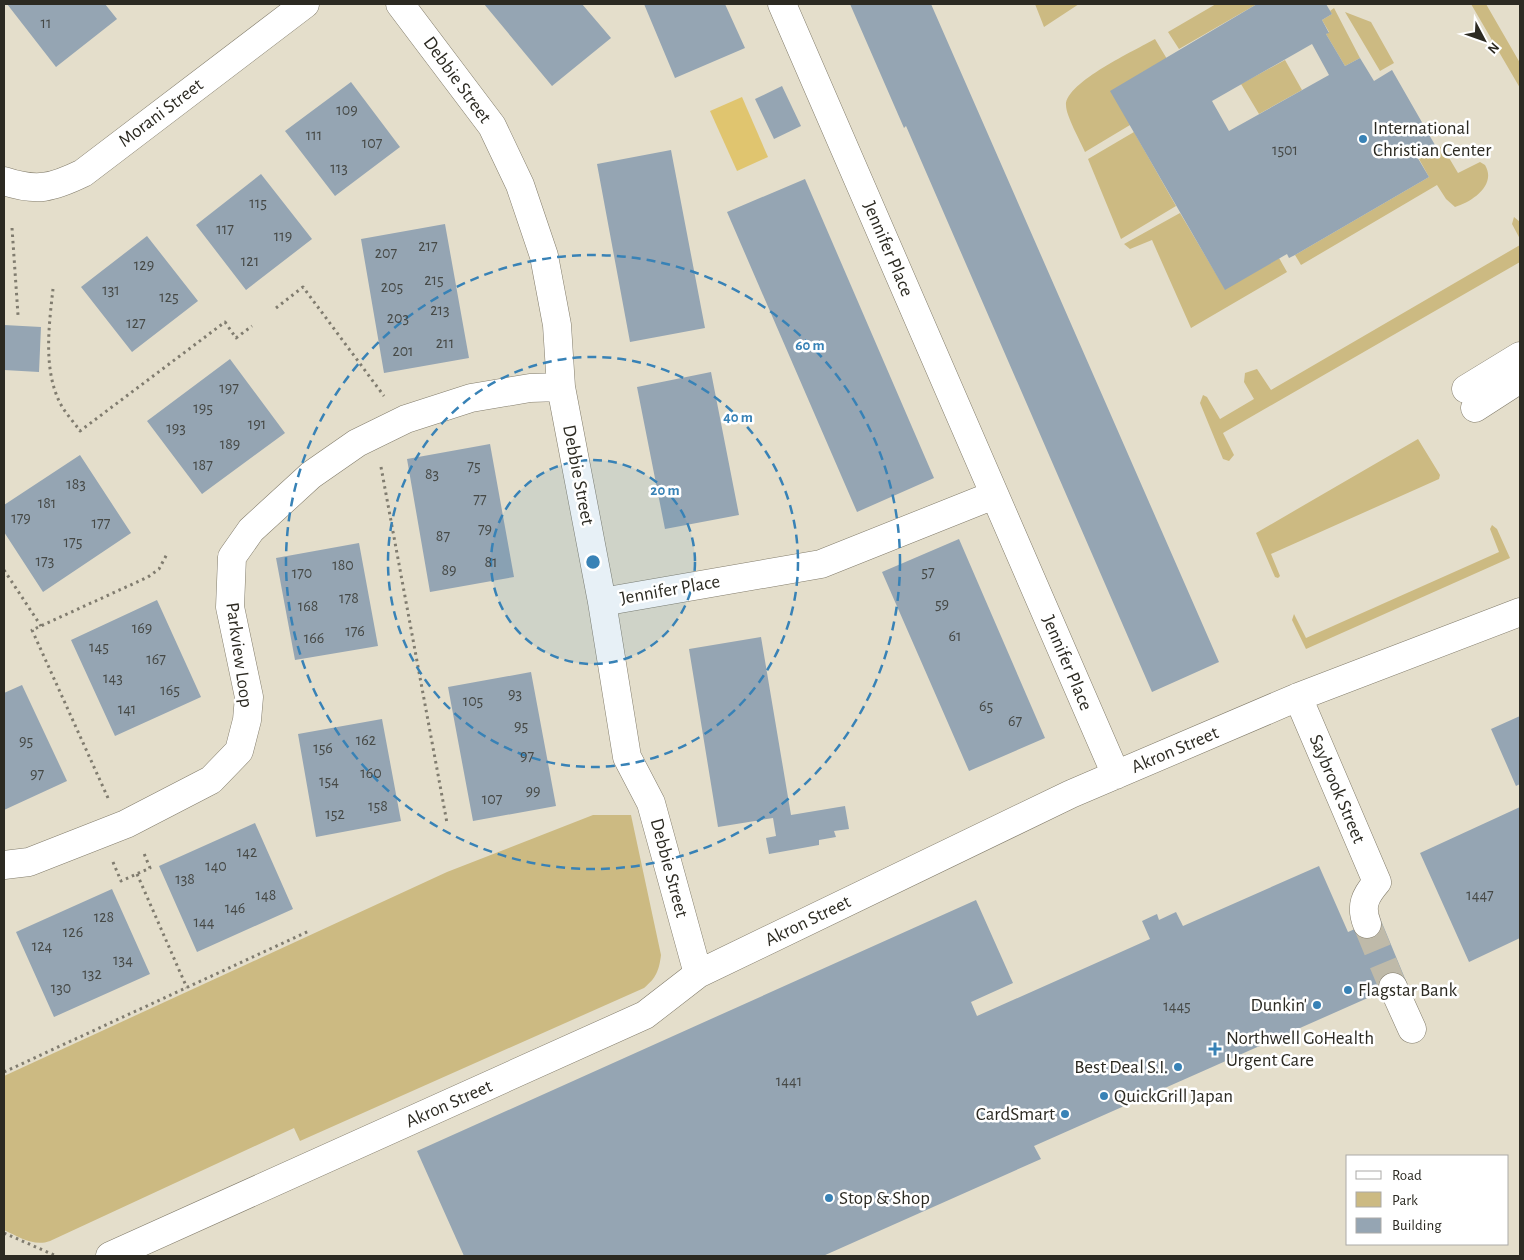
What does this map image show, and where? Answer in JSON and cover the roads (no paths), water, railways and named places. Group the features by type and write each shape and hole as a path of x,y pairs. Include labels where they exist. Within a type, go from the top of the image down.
{"street":[{"name":"Morani Street","path":"4,181 22,187 45,189 83,173 305,4"},
{"name":"Debbie Street","path":"400,4 492,126 520,185 544,256 557,324 561,387 602,602 627,757 651,803 698,974"},
{"name":"Jennifer Place","path":"782,4 1116,775"},
{"path":"1520,356 1471,398 1520,380"},
{"name":"Parkview Loop","path":"4,865 29,862 126,824 211,780 239,751 247,720 249,697 230,607 232,557 250,530 311,474 357,443 406,419 471,398 530,388 561,387"},
{"name":"Jennifer Place","path":"602,602 821,564 994,495"},
{"name":"Akron Street","path":"110,1256 645,1015 698,974 1071,794 1298,697 1520,612"},
{"name":"Saybrook Street","path":"1298,697 1376,882 1366,894 1363,904 1363,913 1367,924"},
{"path":"1393,987 1412,1029"}],"tunnel":[{"path":"1367,924 1393,987"}],"place":[{"name":"International Christian Center","path":"1363,139"},
{"name":"Flagstar Bank","path":"1348,990"},
{"name":"Dunkin'","path":"1317,1005"},
{"name":"Northwell GoHealth Urgent Care","path":"1215,1049"},
{"name":"Best Deal S.I.","path":"1178,1067"},
{"name":"QuickGrill Japan","path":"1104,1096"},
{"name":"CardSmart","path":"1065,1114"},
{"name":"Stop & Shop","path":"829,1198"}]}
